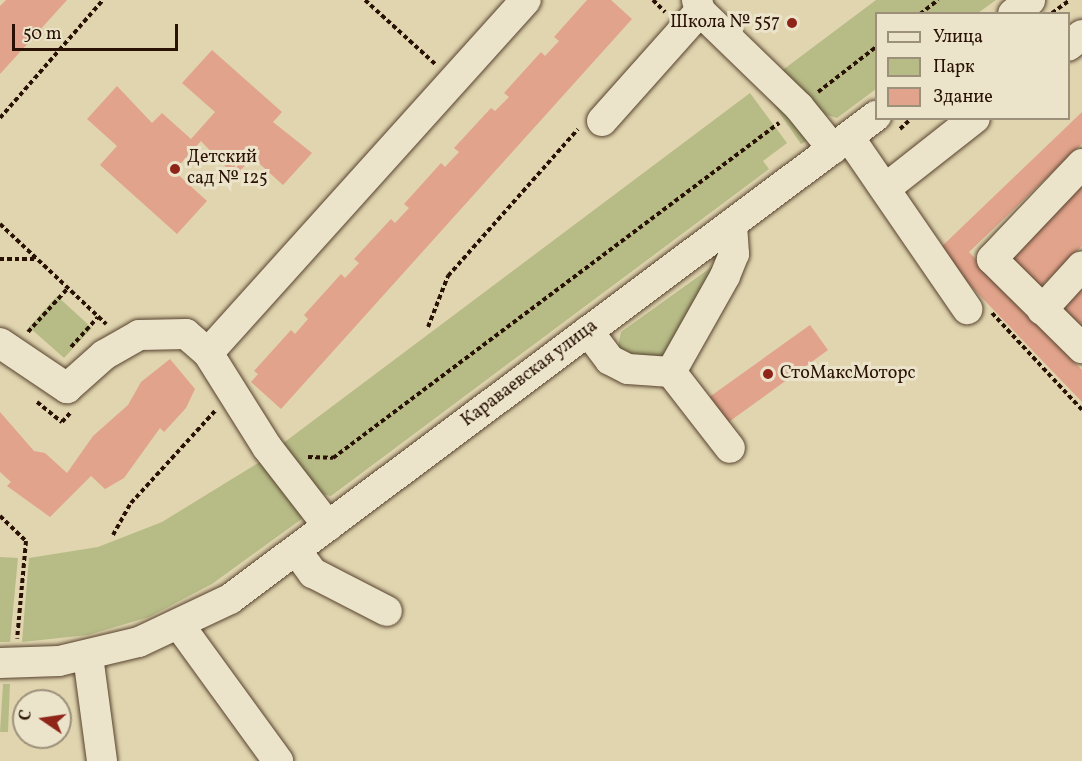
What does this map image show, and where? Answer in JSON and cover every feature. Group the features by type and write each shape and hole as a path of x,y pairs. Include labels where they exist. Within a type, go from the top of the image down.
{"street":[{"path":"208,353 526,0"},
{"path":"1015,12 1030,0"},
{"path":"602,121 699,6 799,106 841,143 886,188 975,306"},
{"path":"1070,44 1082,35"},
{"name":"Караваевская улица","path":"8,653 88,656 180,626 296,550 875,117"},
{"path":"886,188 972,120"},
{"path":"1082,164 992,259 1082,348"},
{"path":"671,372 725,276 734,254 732,224"},
{"path":"1042,310 1082,266"},
{"path":"588,331 619,364 671,372 730,448"},
{"path":"6,347 68,388 125,342 159,332 186,334 208,353 231,394 328,526"},
{"path":"296,550 313,573 387,611"},
{"path":"180,626 278,761"},
{"path":"88,656 102,761"}],"path":[{"path":"0,118 103,0"},
{"path":"365,0 453,80"},
{"path":"923,12 938,0"},
{"path":"1055,12 1070,0"},
{"path":"296,450 321,460 333,458 875,48"},
{"path":"428,327 448,276 586,120 602,121"},
{"path":"0,224 125,342"},
{"path":"0,259 37,259"},
{"path":"6,347 68,288"},
{"path":"975,306 1082,410"},
{"path":"113,535 131,503 231,394"},
{"path":"0,516 26,541 8,653"}],"green space":[{"path":"876,0 996,0 979,12 875,12 875,90 837,118 826,115 780,72"},
{"path":"760,85 808,140 801,144"},
{"path":"750,93 787,143 763,161 769,169 331,496 321,494 278,447"},
{"path":"713,266 667,352 657,359 634,360 618,347 621,332"},
{"path":"57,296 92,328 64,358 29,327"},
{"path":"263,460 303,518 212,584 149,617 88,635 22,642 29,558 98,547 162,522"},
{"path":"0,557 18,558 10,642 0,642"},
{"path":"3,684 10,684 8,732 0,732"}],"building":[{"path":"6,0 67,0 0,74 0,6"},
{"path":"587,0 611,0 632,19 281,409 251,382 258,374 254,371 291,330 295,334 308,319 304,315 341,274 345,278 359,263 354,259 391,219 395,223 409,208 404,204 441,163 445,167 459,152 454,148 491,108 495,111 509,97 504,93 541,52 545,56 559,41 554,37"},
{"path":"212,50 282,112 273,122 312,153 283,185 252,157 235,177 201,141 174,171 207,201 177,234 100,165 117,146 87,119 117,86 152,123 162,113 191,139 215,112 182,83"},
{"path":"1082,112 1082,144 969,252 1082,370 1082,402 937,251"},
{"path":"1082,186 1082,246 1036,292 1006,261"},
{"path":"1082,288 1082,336 1057,312"},
{"name":"СтоМаксМоторс","path":"810,325 828,350 726,424 708,398"},
{"path":"170,359 195,389 186,408 164,432 160,428 124,478 105,489 91,476 50,517 7,486 11,482 0,472 0,412 34,451 45,453 67,473 93,436 128,405 141,382"}],"place":[{"name":"Школа № 557","path":"792,23"},
{"name":"Детский сад № 125","path":"175,169"},
{"name":"СтоМаксМоторс","path":"768,374"}]}
